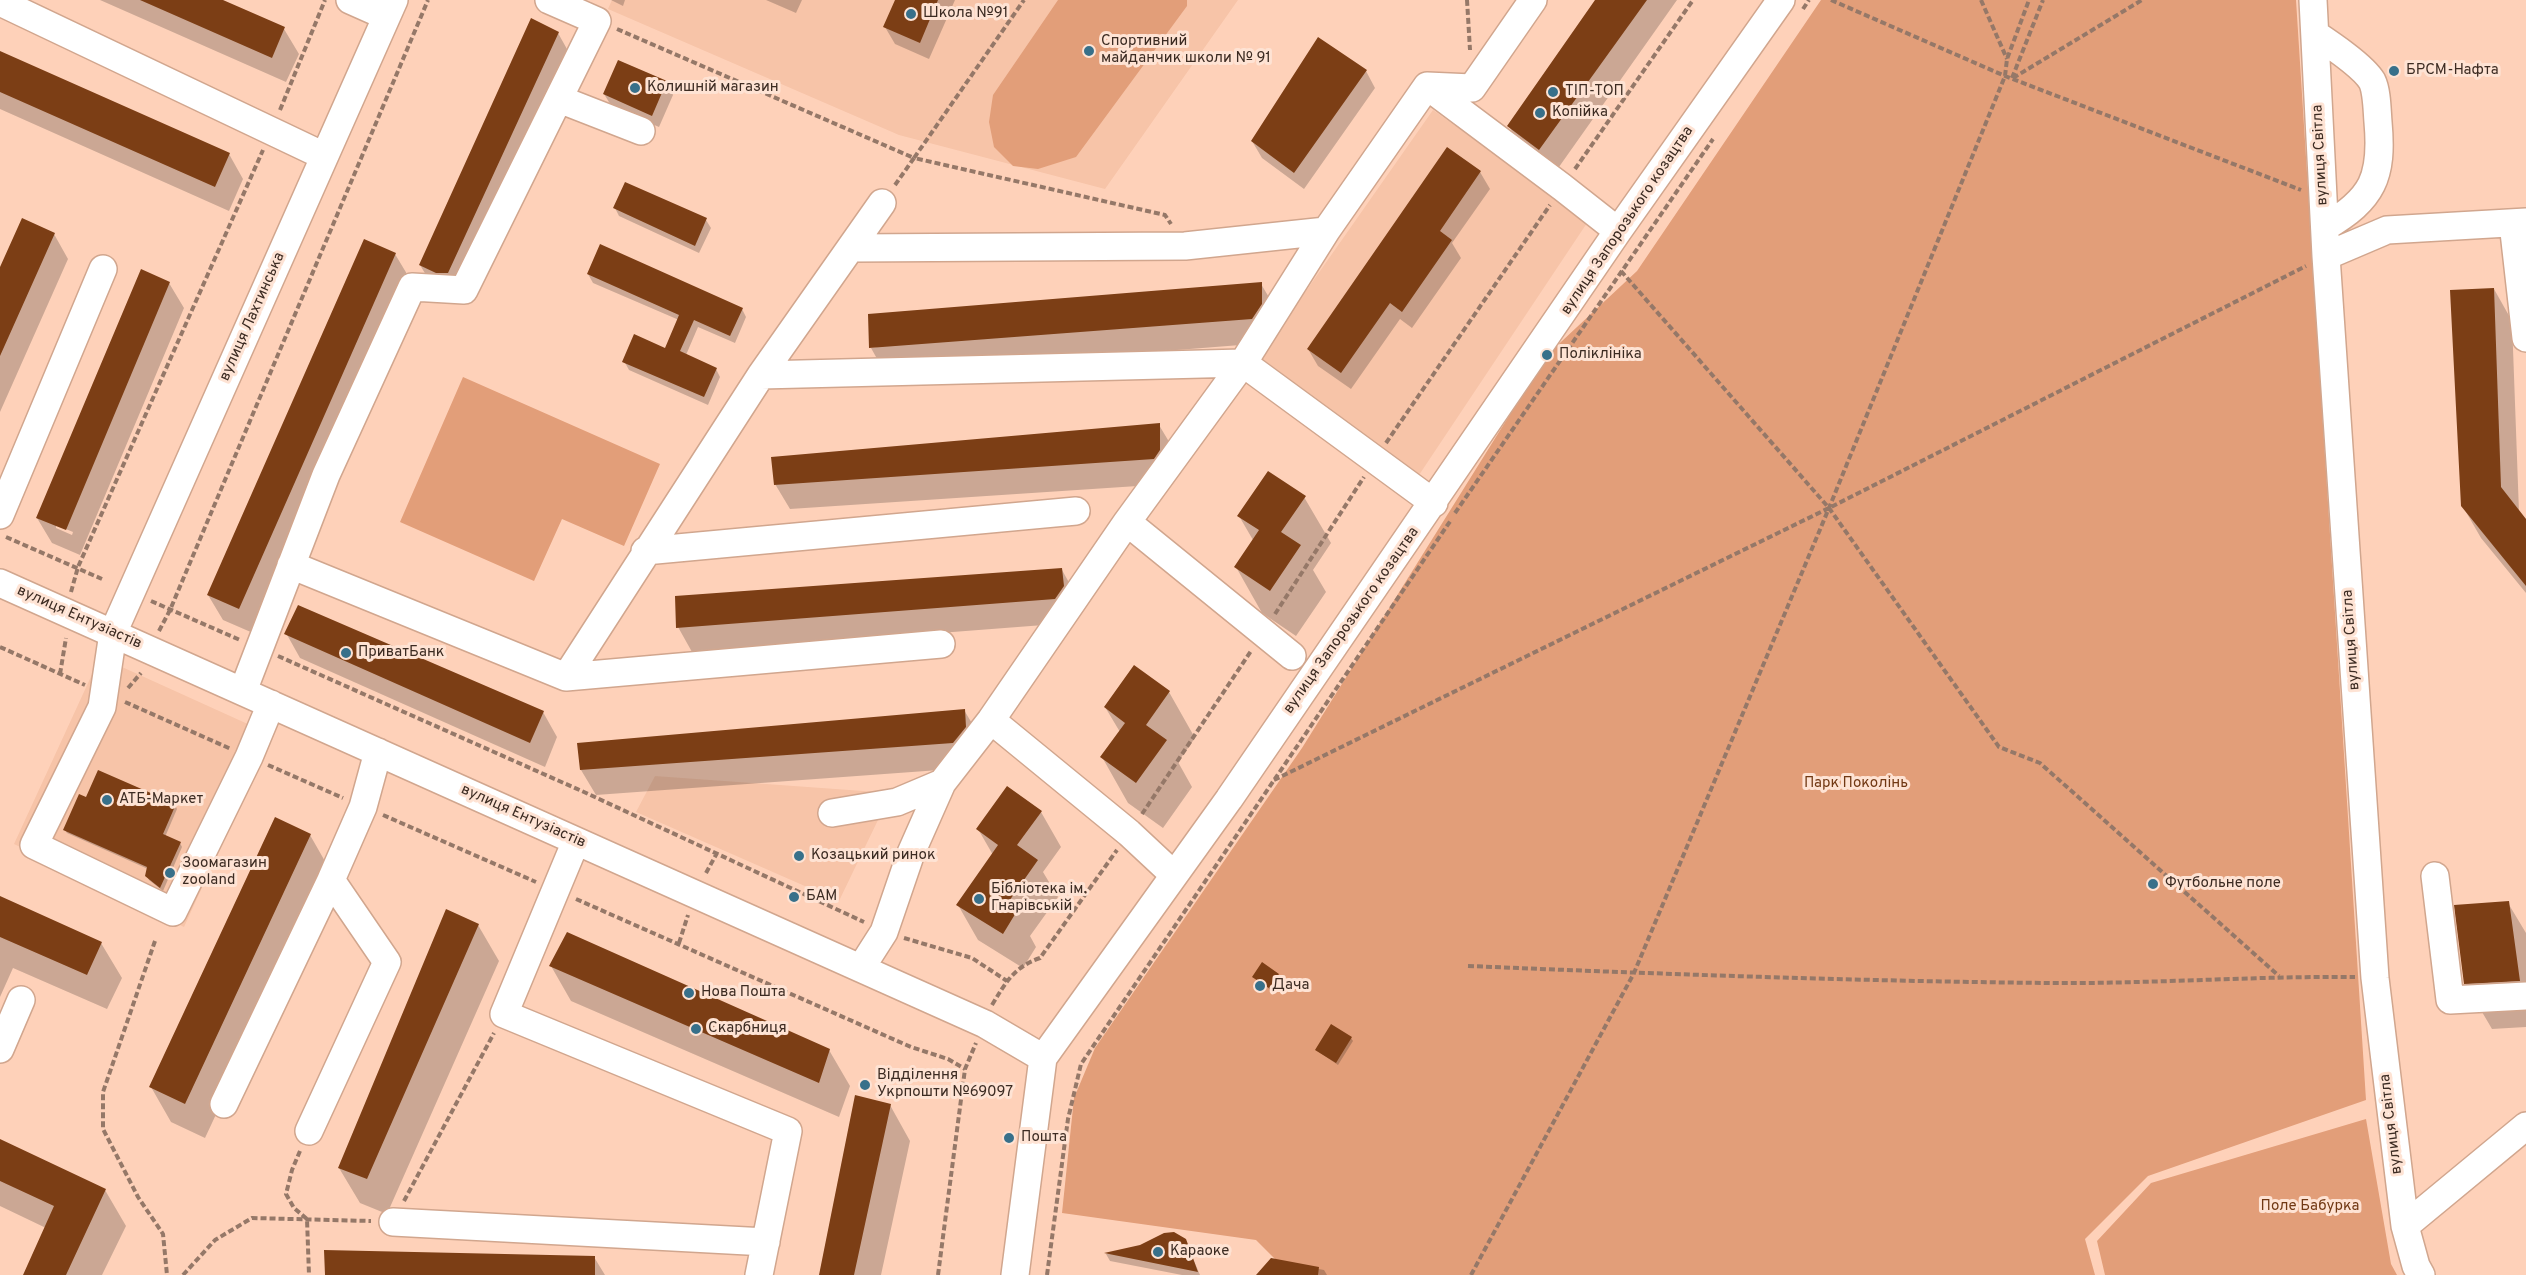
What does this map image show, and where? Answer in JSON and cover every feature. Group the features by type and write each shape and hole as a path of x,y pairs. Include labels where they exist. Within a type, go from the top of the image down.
{"street":[{"path":"350,0 390,8"},
{"path":"243,691 326,476 411,287 464,290 597,21 549,0"},
{"path":"1426,86 1472,88 1533,0"},
{"name":"вулиця Світла","path":"2313,0 2326,256 2375,978 2405,1226 2421,1275"},
{"path":"0,2 324,156"},
{"name":"вулиця Запорозького козацтва","path":"1015,1275 1042,1058 1174,875 1434,502 1618,231 1792,5"},
{"name":"вулиця Лахтинська","path":"249,757 173,912 34,845 102,707 113,633 390,8"},
{"path":"2315,34 2344,54 2372,81 2380,145 2378,172 2366,196 2350,212 2325,227"},
{"path":"1426,86 1618,231"},
{"path":"861,968 884,932 911,853 942,783 991,720 1127,522 1244,363 1326,231 1426,86"},
{"path":"559,99 641,131"},
{"path":"566,677 645,551 761,375 882,203"},
{"path":"2326,256 2387,230 2520,222 2526,338"},
{"path":"851,248 1185,246 1326,231"},
{"path":"0,515 103,269"},
{"path":"761,375 1244,363 1434,502"},
{"path":"645,551 1076,511"},
{"path":"1127,522 1292,656"},
{"path":"291,565 566,677 941,644"},
{"name":"вулиця Ентузіастів","path":"0,582 985,1024 1042,1058"},
{"path":"249,757 271,704"},
{"path":"991,720 1129,833 1174,875"},
{"path":"224,1104 331,880 363,807 378,752"},
{"path":"832,813 897,802 942,783"},
{"path":"576,841 504,1014 788,1131 759,1275"},
{"path":"2435,876 2450,1000 2526,996"},
{"path":"309,1131 387,962 331,880"},
{"path":"0,1048 21,1000"},
{"path":"2405,1226 2526,1126"},
{"path":"393,1222 766,1242"}],"path":[{"path":"69,599 78,567 272,130 325,0"},
{"path":"157,634 171,609 428,0"},
{"path":"882,203 1024,0"},
{"path":"1467,0 1472,88"},
{"path":"991,1007 1007,981 1023,964 1040,958 1129,833 1263,634 1375,460 1693,0"},
{"path":"1792,5 1809,0"},
{"path":"1831,0 2005,76 2323,199"},
{"path":"1981,0 2007,59"},
{"path":"1471,1275 1634,973 1829,508 2005,76 2007,59 2029,0"},
{"path":"2012,78 2043,0"},
{"path":"2012,78 2142,0"},
{"path":"597,21 914,158 1165,215 1185,246"},
{"path":"1047,1275 1068,1119 1081,1064 1272,781 1714,138"},
{"path":"1262,785 1829,508 2326,256"},
{"path":"1621,271 1829,508 1999,747 2040,763 2278,976"},
{"path":"0,534 102,579"},
{"path":"142,597 717,853 884,932 972,958 1007,981"},
{"path":"60,674 66,638"},
{"path":"0,647 911,1047 948,1059 965,1069"},
{"path":"706,873 717,853"},
{"path":"679,944 690,909"},
{"path":"155,942 103,1092 103,1129 132,1187 163,1234 167,1275"},
{"path":"1468,966 1634,973 2050,983 2278,976 2375,978"},
{"path":"183,1275 215,1240 252,1218 393,1222 504,1014"},
{"path":"938,1275 965,1069 977,1042"},
{"path":"309,1131 291,1170 286,1194 294,1208 307,1219 309,1275"}],"shaded area":[{"path":"612,0 1238,0 1105,189 899,135 608,9"},
{"path":"1433,110 1589,220 1419,475 1259,358"},
{"path":"100,657 272,735 184,927 14,844"},
{"name":"Козацький ринок","path":"655,776 891,793 839,901 636,812"}],"green space":[{"name":"Спортивний майданчик школи № 91","path":"1058,0 1187,0 1187,6 1076,157 1038,169 1013,166 994,147 989,122 993,95"},
{"name":"Парк Поколінь","path":"1821,0 2296,0 2366,1100 2148,1176 2085,1239 2095,1275 1291,1275 1256,1240 1062,1213 1074,1098 1095,1048 1302,748 1547,355 1637,271"},
{"path":"463,377 660,464 624,546 562,519 534,581 400,522"},
{"name":"Поле Бабурка","path":"2366,1119 2391,1264 2397,1275 2105,1275 2097,1241 2151,1183"}],"building":[{"path":"140,0 223,0 285,27 272,58"},
{"name":"Школа №91","path":"895,0 938,0 920,43 883,27"},
{"path":"1595,0 1647,0 1539,150 1507,126"},
{"path":"531,18 559,32 448,273 436,273 419,265"},
{"path":"1318,37 1367,70 1294,173 1251,141"},
{"path":"0,51 230,153 215,187 0,92"},
{"name":"Колишній магазин","path":"618,60 667,81 652,116 603,94"},
{"path":"1447,147 1481,171 1440,231 1452,240 1402,312 1390,303 1341,373 1307,349"},
{"path":"625,182 707,218 695,246 613,208"},
{"path":"22,218 55,233 0,356 0,267"},
{"path":"364,239 396,253 239,609 207,595"},
{"path":"600,244 743,308 730,336 694,320 680,351 717,368 704,397 622,362 634,334 665,348 679,315 587,274"},
{"path":"141,269 170,282 66,530 36,518"},
{"path":"1262,282 1262,304 1252,319 869,348 868,314"},
{"path":"2494,288 2501,487 2526,519 2526,586 2461,506 2450,290"},
{"path":"1160,423 1160,450 1154,459 774,485 771,457"},
{"path":"1268,471 1306,496 1281,532 1301,545 1270,591 1234,567 1259,530 1237,516"},
{"path":"1062,568 1064,586 1055,599 676,628 675,596"},
{"path":"298,605 544,711 530,743 284,634"},
{"path":"1134,665 1170,691 1146,725 1167,740 1136,783 1100,757 1125,723 1104,707"},
{"path":"965,709 966,727 953,743 580,770 577,743"},
{"path":"98,770 176,804 163,834 181,842 160,888 145,876 147,867 63,830 79,794 86,797"},
{"path":"1007,786 1042,811 1017,845 1038,860 1007,904 1017,911 1003,934 956,905 998,845 976,829"},
{"path":"275,817 311,834 185,1104 149,1087"},
{"path":"0,896 102,942 87,975 0,937"},
{"path":"2509,901 2520,981 2464,984 2454,905"},
{"path":"446,909 479,924 367,1179 338,1168"},
{"path":"567,932 830,1049 819,1083 549,966"},
{"path":"1262,962 1279,974 1269,988 1252,977"},
{"path":"1331,1024 1352,1037 1336,1063 1315,1050"},
{"path":"855,1095 891,1104 854,1275 819,1275"},
{"path":"0,1139 106,1189 66,1275 23,1275 54,1206 0,1181"},
{"name":"Караоке","path":"1174,1232 1186,1239 1198,1272 1104,1253 1140,1245 1164,1233"},
{"path":"324,1250 595,1256 595,1275 325,1275"},
{"path":"1271,1258 1319,1267 1318,1275 1256,1275"}],"place":[{"name":"Школа №91","path":"911,14"},
{"name":"Спортивний майданчик школи № 91","path":"1089,51"},
{"name":"БРСМ-Нафта","path":"2394,71"},
{"name":"Колишній магазин","path":"635,88"},
{"name":"ТІП-ТОП","path":"1553,92"},
{"name":"Копійка","path":"1540,113"},
{"name":"Поліклініка","path":"1547,355"},
{"name":"ПриватБанк","path":"346,653"},
{"name":"АТБ-Маркет","path":"107,800"},
{"name":"Козацький ринок","path":"799,856"},
{"name":"Зоомагазин zooland","path":"170,873"},
{"name":"Футбольне поле","path":"2153,884"},
{"name":"БАМ","path":"794,897"},
{"name":"Бібліотека ім. Гнарівській","path":"979,899"},
{"name":"Дача","path":"1260,986"},
{"name":"Нова Пошта","path":"689,993"},
{"name":"Скарбниця","path":"696,1029"},
{"name":"Відділення Укрпошти №69097","path":"865,1085"},
{"name":"Пошта","path":"1009,1138"},
{"name":"Караоке","path":"1158,1252"}]}
